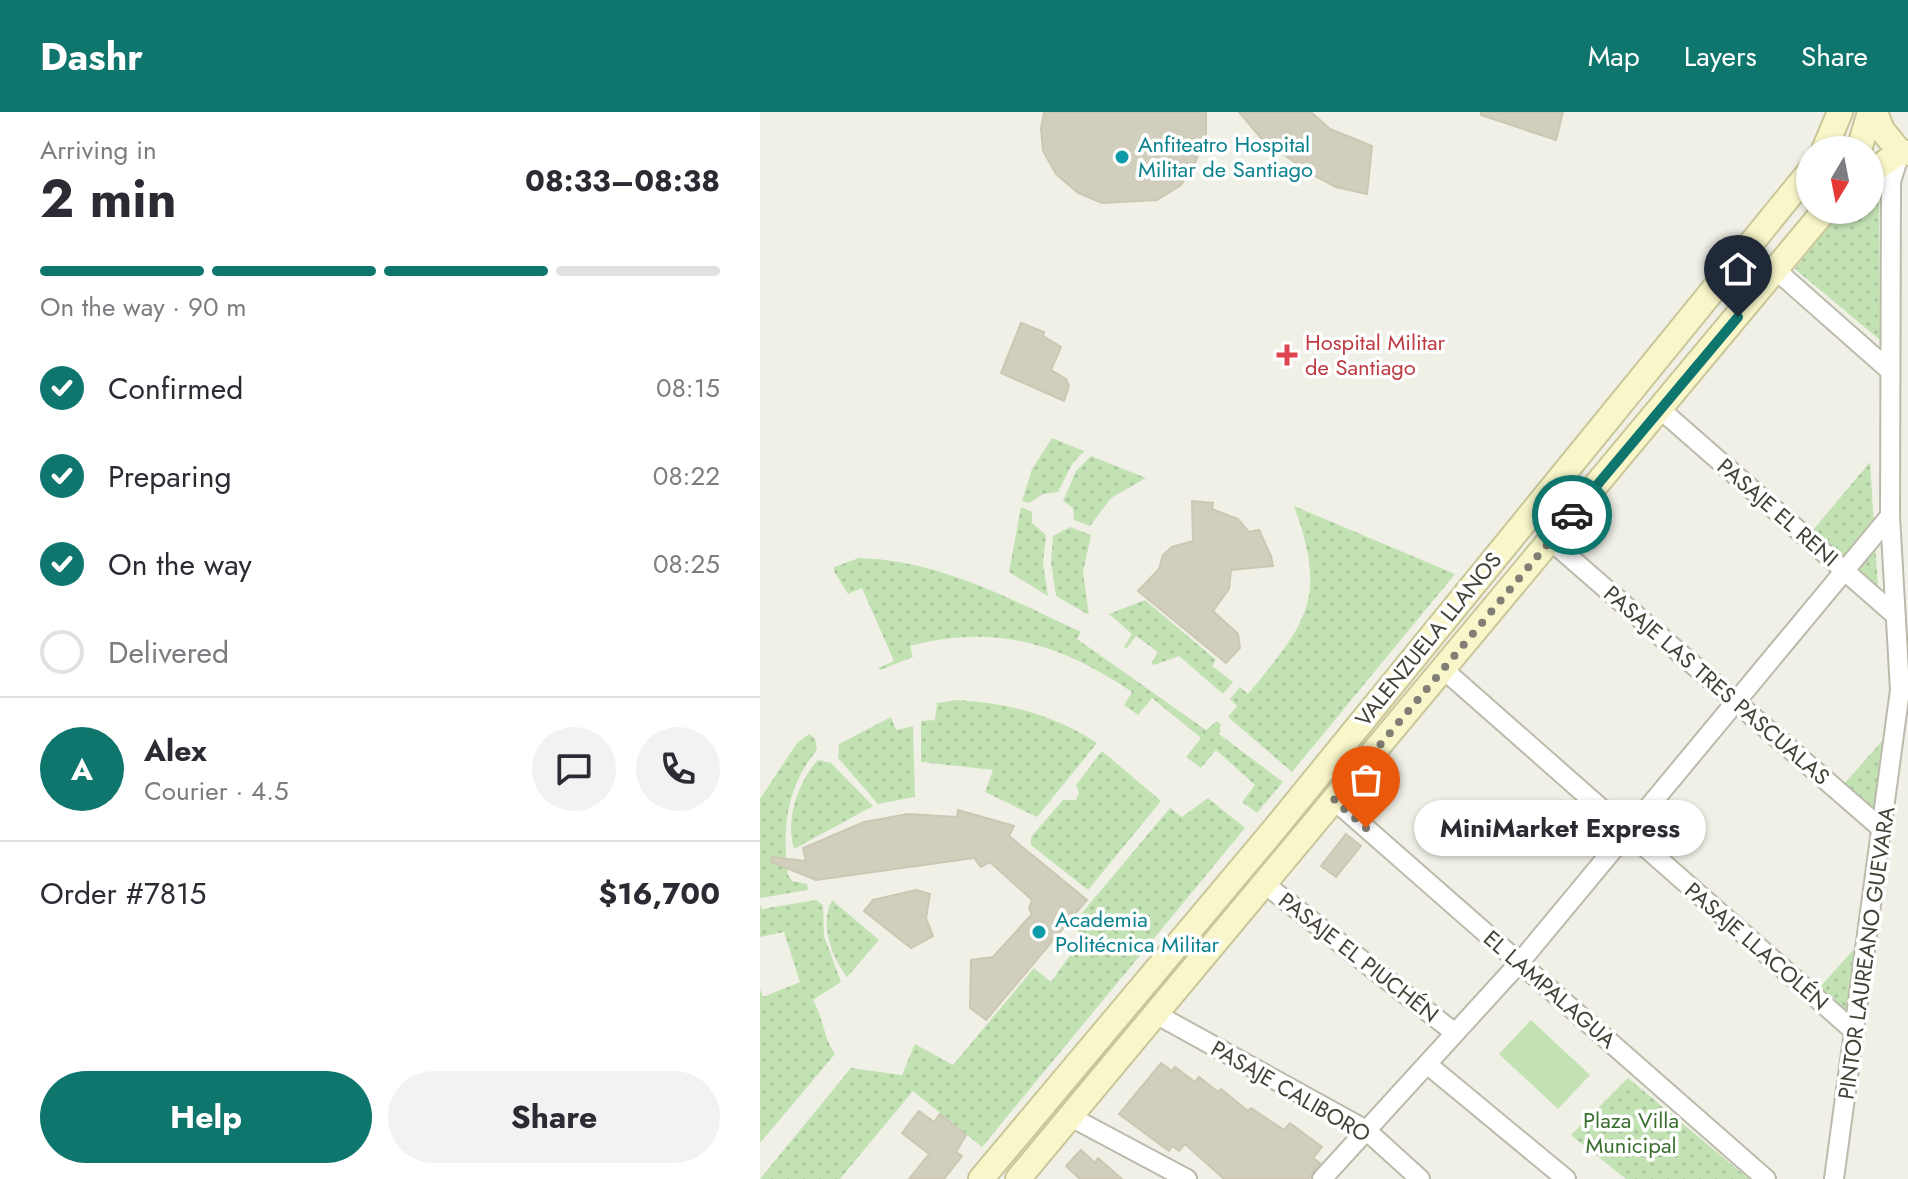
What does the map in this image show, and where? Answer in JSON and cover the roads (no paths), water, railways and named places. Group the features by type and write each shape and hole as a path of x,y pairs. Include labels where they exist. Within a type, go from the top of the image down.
{"main road":[{"path":"1830,136 1840,112"},
{"path":"1864,136 1872,112"},
{"path":"1872,112 1882,130 1904,153 1884,165"},
{"name":"VALENZUELA LLANOS","path":"981,1179 1273,831 1796,188"},
{"name":"VALENZUELA LLANOS","path":"1018,1179 1262,882 1334,800 1814,224"}],"street":[{"name":"PINTOR LAUREANO GUEVARA","path":"1834,1179 1900,690 1895,615 1901,567 1890,516 1888,369 1891,182 1904,153"},
{"path":"1777,271 1888,369"},
{"name":"PASAJE EL RENI","path":"1660,409 1895,615"},
{"path":"1322,1179 1520,962 1890,516"},
{"name":"PASAJE LAS TRES PASCUALAS","path":"1551,541 1883,830"},
{"name":"PASAJE LLACOLÉN","path":"1443,669 1855,1032"},
{"name":"EL LAMPALAGUA","path":"1334,800 1766,1179"},
{"name":"PASAJE EL PIUCHÉN","path":"1262,882 1455,1033"},
{"name":"PASAJE CALIBORO","path":"1154,1013 1366,1130 1420,1179"},
{"path":"1427,1064 1566,1179"},
{"path":"1069,1116 1187,1179"}],"place":[{"name":"Anfiteatro Hospital Militar de Santiago","path":"1122,157"},
{"name":"Hospital Militar de Santiago","path":"1287,355"},
{"name":"MiniMarket Express","path":"1366,828"},
{"name":"Academia Politécnica Militar","path":"1039,932"}],"park label":[{"name":"Plaza Villa Municipal","path":"1631,1132"}]}
